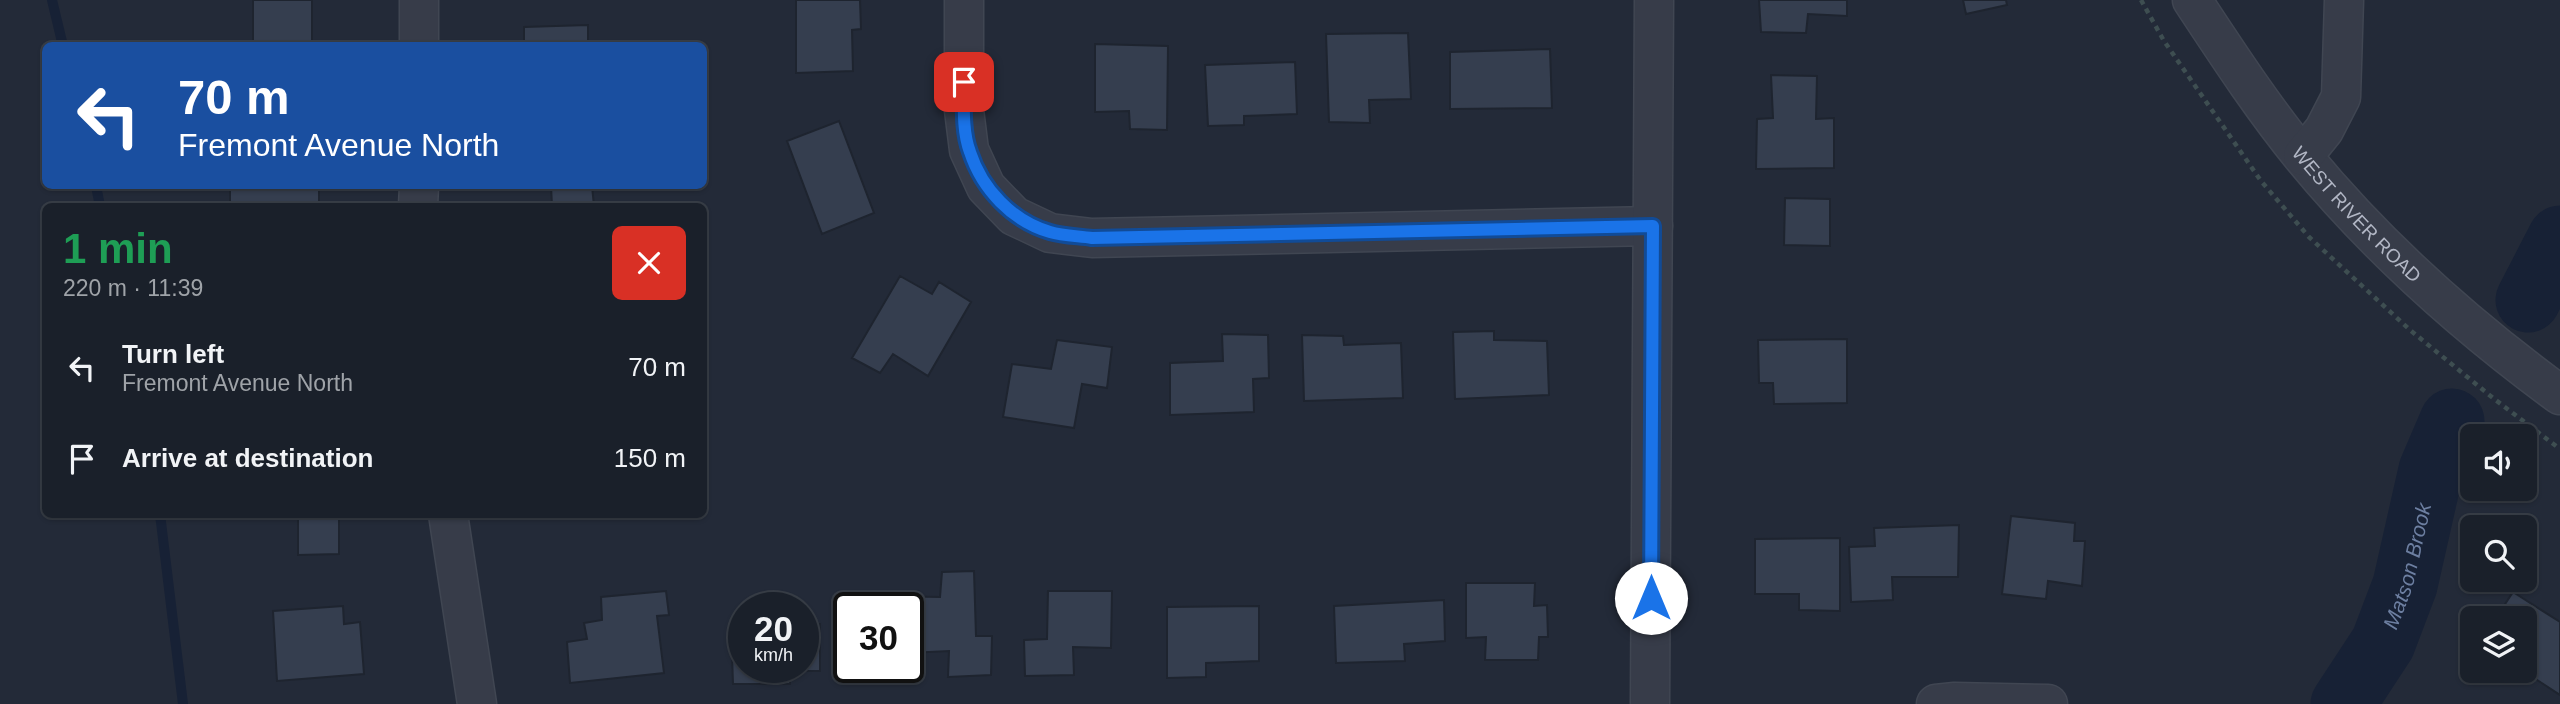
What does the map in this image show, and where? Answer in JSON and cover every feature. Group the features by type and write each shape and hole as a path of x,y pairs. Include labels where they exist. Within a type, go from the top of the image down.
{"street":[{"path":"419,0 419,42"},
{"path":"964,0 964,110 969,150 986,187 1014,216 1050,233 1092,238 1653,226"},
{"path":"1650,704 1654,0"},
{"name":"WEST RIVER ROAD","path":"2192,0 2238,70 2302,156 2409,269 2463,319 2560,395"},
{"path":"2302,156 2324,130 2341,96 2344,0"},
{"path":"449,518 477,704"},
{"path":"1937,704 2048,704"}],"building":[{"path":"253,0 312,0 312,42 253,42"},
{"path":"796,0 860,0 861,29 852,30 853,71 796,73"},
{"path":"1759,0 1847,0 1847,16 1808,14 1806,33 1761,32"},
{"path":"1963,0 2006,0 2007,5 1966,14"},
{"path":"588,25 588,42 524,42 524,27"},
{"path":"1408,33 1411,99 1369,100 1370,123 1329,122 1326,34"},
{"path":"1095,44 1168,46 1167,130 1130,129 1129,111 1095,112"},
{"path":"1550,49 1552,108 1450,109 1450,52"},
{"path":"1295,62 1297,114 1244,116 1244,125 1208,126 1205,65"},
{"path":"1771,75 1817,76 1816,119 1834,118 1834,168 1756,169 1757,119 1773,118"},
{"path":"839,121 874,213 822,234 787,141"},
{"path":"230,189 319,189 319,203 230,203"},
{"path":"551,189 592,189 594,203 552,203"},
{"path":"1785,198 1830,199 1830,246 1784,245"},
{"path":"900,276 932,294 939,282 971,302 928,376 893,354 880,373 852,358"},
{"path":"1494,331 1494,340 1547,341 1549,395 1455,399 1453,332"},
{"path":"1222,334 1268,335 1269,378 1253,379 1254,412 1170,415 1170,363 1223,361"},
{"path":"1302,335 1343,336 1344,345 1401,343 1403,398 1304,401"},
{"path":"1847,339 1847,403 1774,404 1773,383 1759,383 1758,340"},
{"path":"1057,340 1112,347 1107,388 1082,384 1074,428 1003,417 1012,364 1051,369"},
{"path":"2011,516 2075,523 2074,541 2085,541 2082,586 2048,581 2046,599 2002,594"},
{"path":"298,518 339,518 339,554 298,555"},
{"path":"1959,525 1958,577 1892,577 1893,600 1851,602 1849,547 1875,546 1874,528"},
{"path":"1840,538 1840,611 1799,610 1799,594 1755,594 1755,539"},
{"path":"974,571 976,636 992,636 991,675 948,677 949,651 924,652 924,597 940,597 942,572"},
{"path":"1466,583 1535,583 1534,606 1547,605 1548,637 1539,637 1538,660 1485,660 1486,637 1466,638"},
{"path":"666,591 669,615 657,616 664,673 570,683 567,642 587,639 584,623 602,620 601,597"},
{"path":"1048,591 1112,591 1111,648 1073,647 1074,675 1025,676 1024,640 1047,639"},
{"path":"2513,592 2535,606 2504,606"},
{"path":"1444,600 1445,641 1404,644 1405,661 1336,663 1334,606"},
{"path":"343,606 344,624 360,622 364,674 277,681 273,611"},
{"path":"1259,606 1259,661 1206,663 1206,677 1167,678 1167,607"},
{"path":"2537,607 2560,622 2560,695 2537,680"},
{"path":"819,624 820,624 819,671"},
{"path":"733,683 790,683 790,684"}],"waterway":[{"path":"52,0 62,42"},
{"path":"97,189 99,203"},
{"name":"Matson Brook","path":"2528,300 2560,238"},
{"name":"Matson Brook","path":"2343,704 2383,643 2405,585 2431,470 2452,421"},
{"path":"160,518 183,704"}],"route":[{"path":"964,82 969,150 986,187 1014,216 1050,233 1092,238 1653,226 1651,598"}]}
